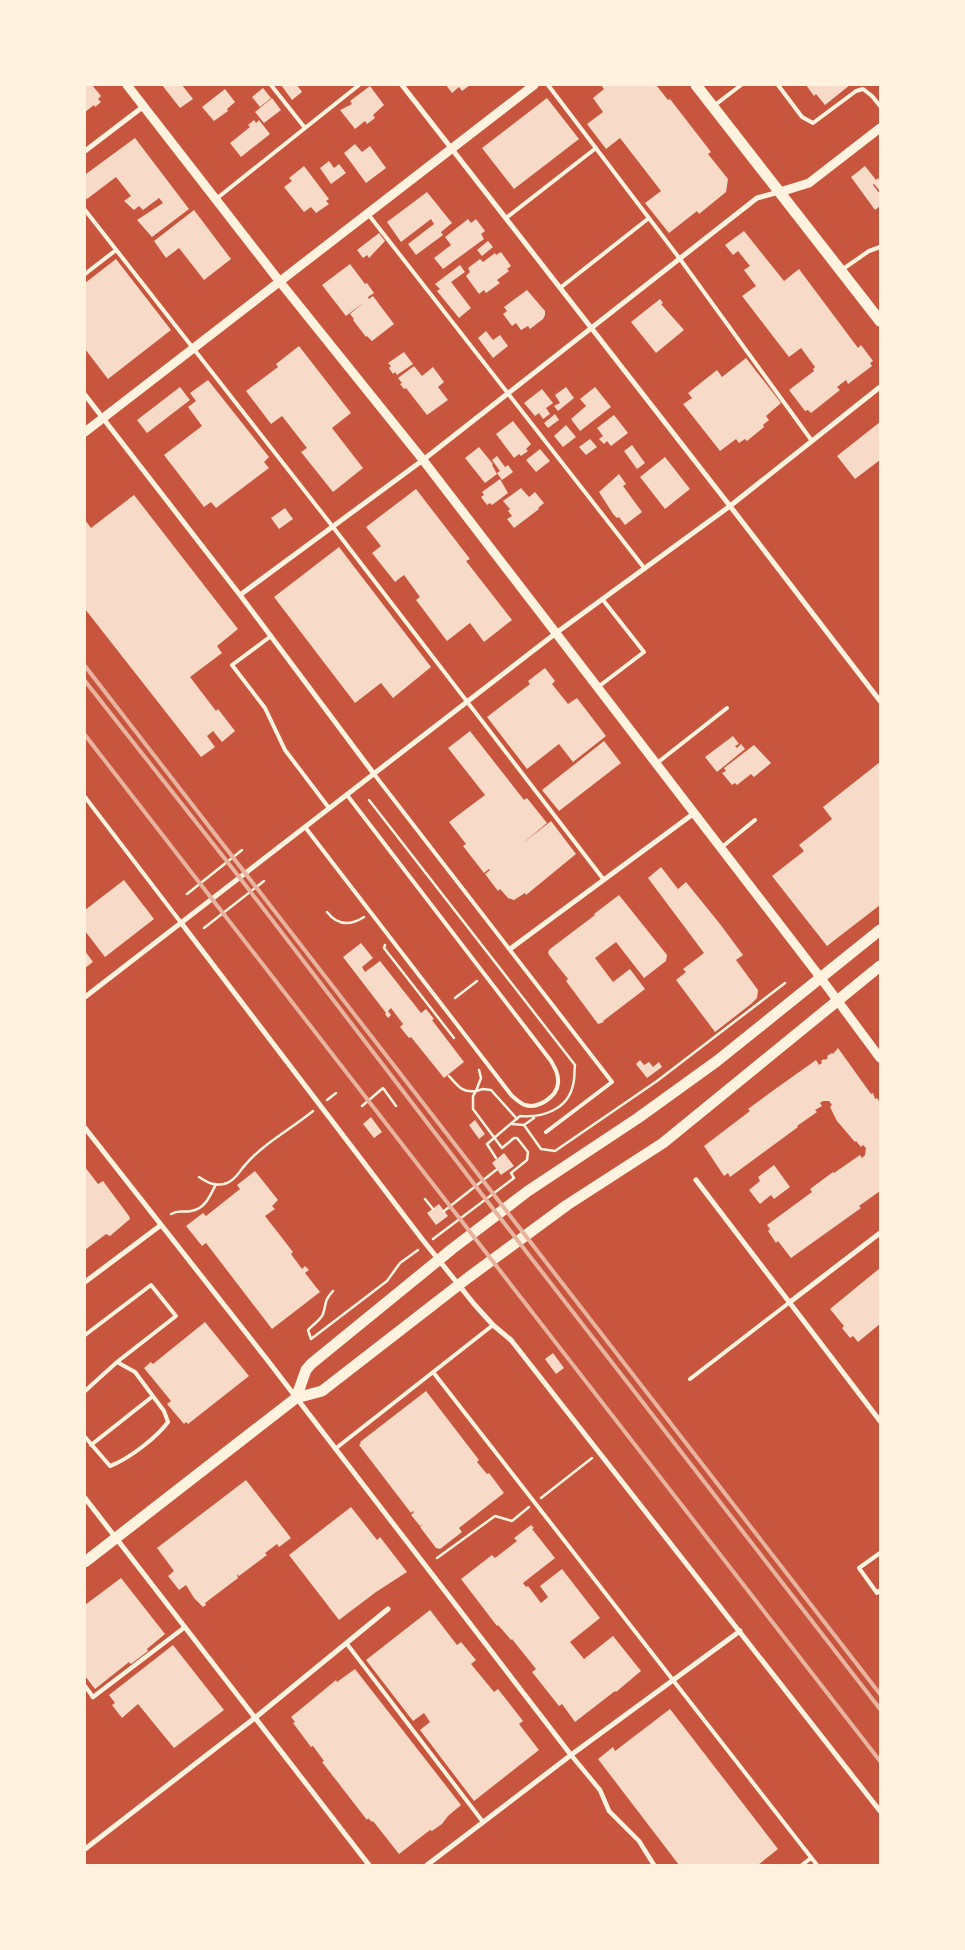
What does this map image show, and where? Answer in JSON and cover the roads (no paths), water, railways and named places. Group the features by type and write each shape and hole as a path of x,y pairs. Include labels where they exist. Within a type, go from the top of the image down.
{"main road":[{"path":"696,85 880,321"},
{"path":"296,1398 306,1370 311,1364 452,1249 528,1191 630,1123 717,1061 880,930"},
{"path":"85,1562 296,1398 322,1391 559,1210 663,1142 838,1002 880,966"}],"street":[{"path":"127,85 280,282 423,460 820,977 880,1058"},
{"path":"402,85 880,701"},
{"path":"85,432 450,148 534,85"},
{"path":"85,151 144,106"},
{"path":"240,595 423,460 757,198 809,183 880,128"},
{"path":"85,997 182,924 556,633 730,506 880,387"},
{"path":"85,395 272,636 374,774"},
{"path":"510,950 693,814"},
{"path":"182,924 422,1240 474,1304 493,1325 511,1340 880,1811"},
{"path":"85,1128 600,1790 609,1811 640,1842 654,1865"},
{"path":"696,1180 880,1422"},
{"path":"85,1282 161,1225"},
{"path":"790,1302 880,1233"},
{"path":"85,1498 370,1865"},
{"path":"85,1848 256,1717 388,1609"},
{"path":"94,1697 185,1627"},
{"path":"427,1865 571,1755 740,1631"}],"lane":[{"path":"271,85 305,128"},
{"path":"216,199 359,85"},
{"path":"548,85 680,259 812,441"},
{"path":"713,107 741,85"},
{"path":"778,85 802,117 813,123 864,87 880,106"},
{"path":"506,218 596,148"},
{"path":"85,210 333,527 604,880"},
{"path":"368,213 645,569"},
{"path":"560,288 649,218"},
{"path":"841,271 869,251 880,247"},
{"path":"85,274 116,250"},
{"path":"598,687 644,652 603,600"},
{"path":"272,636 232,665 265,708 285,750 329,808"},
{"path":"655,764 727,708"},
{"path":"374,774 612,1082 546,1132"},
{"path":"305,827 512,1096 525,1105 536,1105 546,1101 555,1094 558,1084 558,1073 551,1061 347,795"},
{"path":"85,797 182,924"},
{"path":"720,848 755,820"},
{"path":"85,1335 151,1284 176,1316 116,1362 85,1391"},
{"path":"690,1379 790,1302"},
{"path":"335,1449 493,1325"},
{"path":"85,1436 110,1466 120,1463 168,1422 164,1410 135,1372 116,1362"},
{"path":"433,1372 817,1865"},
{"path":"91,1445 153,1396"},
{"path":"880,1553 859,1568 877,1593 880,1590"},
{"path":"347,1644 482,1822"},
{"path":"85,1686 94,1697"},
{"path":"802,1865 811,1858"}],"railway":[{"path":"85,666 880,1694"},
{"path":"85,681 240,878 880,1709"},
{"path":"85,735 880,1761"}]}
